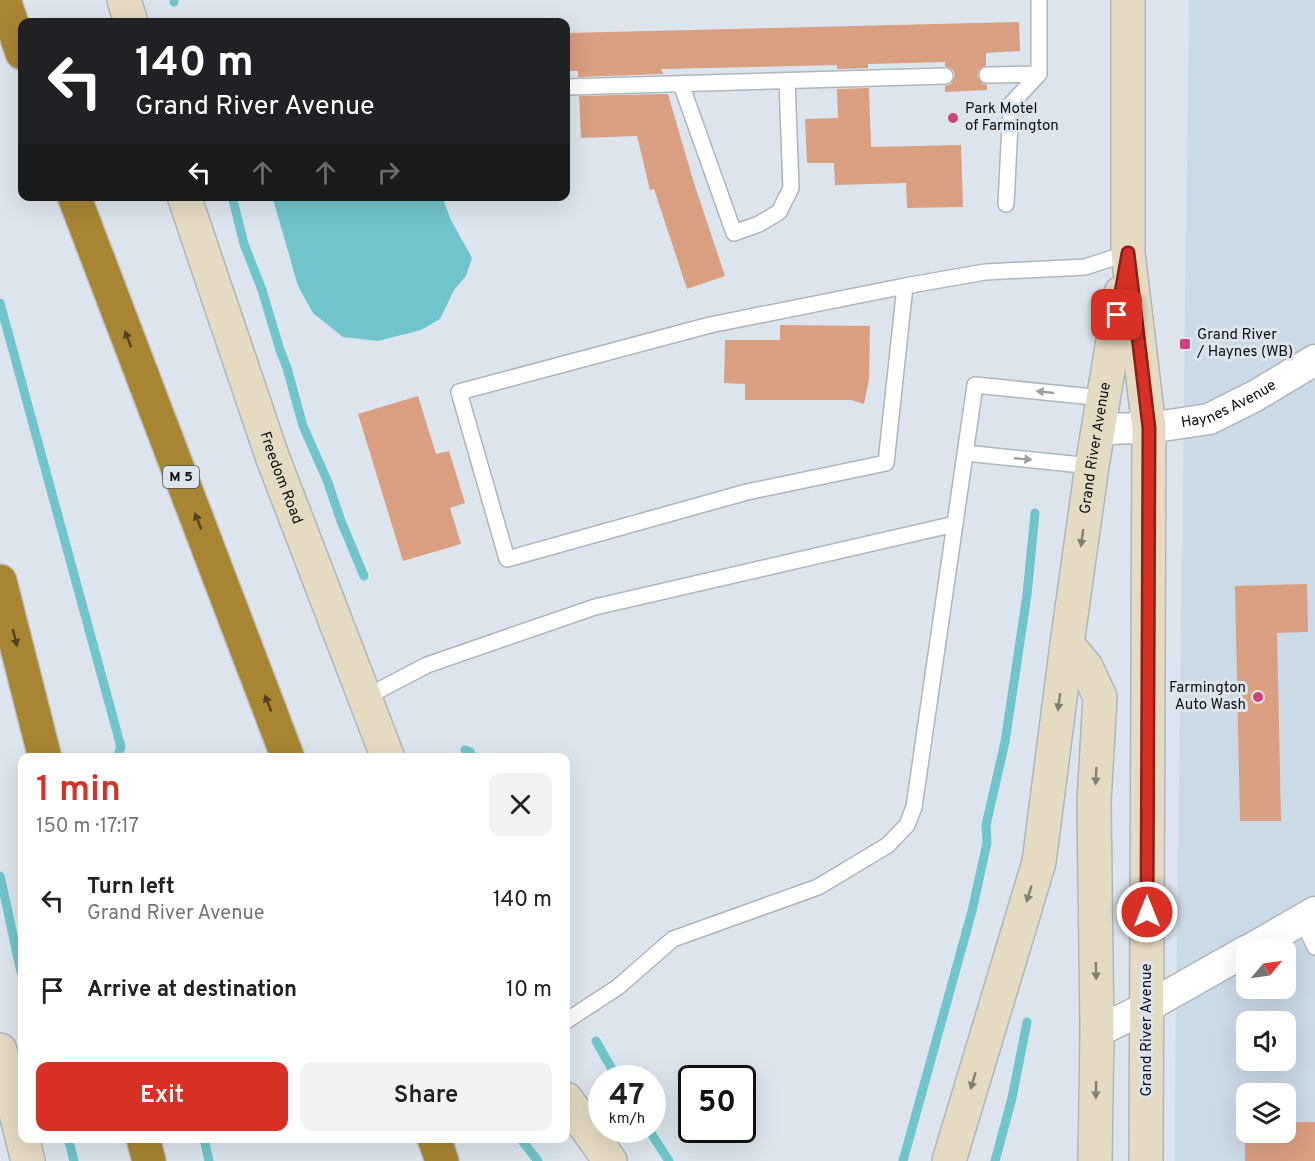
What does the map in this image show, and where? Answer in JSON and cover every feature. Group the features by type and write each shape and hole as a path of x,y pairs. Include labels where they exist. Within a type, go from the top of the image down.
{"highway":[{"path":"4,0 18,41"},
{"name":"M 5","path":"76,201 286,753"},
{"path":"0,581 44,753"},
{"path":"144,1143 149,1161"},
{"path":"436,1143 442,1161"}],"main road":[{"path":"124,0 130,18"},
{"name":"Grand River Avenue","path":"1128,0 1128,253 1149,428 1146,1161"},
{"name":"Freedom Road","path":"186,201 272,456 386,753"},
{"name":"Grand River Avenue","path":"949,1161 1039,862 1092,465 1128,253"},
{"path":"1067,644 1086,667 1100,697 1094,802 1097,1032 1095,1161"},
{"path":"0,1050 18,1121"},
{"path":"570,1105 610,1161"},
{"path":"23,1143 28,1161"}],"street":[{"name":"Haynes Avenue","path":"1100,413 1149,428 1209,419 1255,396 1315,360"},
{"path":"1268,939 1309,916"},
{"path":"1097,1032 1147,1007 1236,957"}],"lane":[{"path":"1006,204 1011,104 1039,74 1039,0"},
{"path":"1110,0 1128,0"},
{"path":"987,75 1039,74"},
{"path":"570,87 945,76"},
{"path":"681,84 734,233 759,224 779,212 791,189 788,81"},
{"path":"905,286 886,463 747,492 507,559 459,392 710,325 905,286 985,272 1085,267 1128,253"},
{"path":"570,1018 618,987 673,939 818,887 888,845 907,825 914,807 975,385 1100,413"},
{"path":"965,453 1092,465"},
{"path":"366,697 427,665 595,607 955,524"},
{"path":"1309,916 1315,946"}],"shaded area":[{"path":"1189,0 1315,0 1315,1161 1174,1161"}],"water":[{"path":"274,201 444,201 451,220 472,258 466,276 454,290 440,319 421,330 378,341 343,337 313,313 298,286"}],"building":[{"name":"Park Motel of Farmington","path":"1019,22 1020,51 986,53 986,65 979,70 977,76 982,83 987,85 987,90 945,92 945,86 951,84 955,76 953,70 945,66 945,62 868,64 868,68 837,69 837,65 661,69 663,74 578,77 578,71 570,71 570,33"},
{"path":"869,88 871,147 961,145 963,207 907,208 906,183 835,185 834,163 807,163 805,119 838,118 837,89"},
{"path":"668,94 693,180 725,276 687,289 654,189 650,190 637,136 581,138 579,96"},
{"path":"780,325 870,326 869,379 864,404 851,400 745,400 745,384 724,383 725,340 780,340"},
{"path":"418,396 436,454 449,451 465,503 450,508 461,544 403,561 358,414"},
{"name":"Farmington Auto Wash","path":"1307,584 1308,632 1277,633 1281,821 1240,821 1235,586"},
{"path":"1296,1122 1315,1122 1315,1161 1245,1161 1245,1143 1296,1143"}],"waterway":[{"path":"233,201 244,244 262,290 303,426 327,480 364,576"},
{"path":"0,303 121,747 119,753"},
{"path":"903,1161 972,911 987,843 986,825 1005,742 1027,595 1035,513"},
{"path":"465,750 470,753"},
{"path":"0,876 18,958"},
{"path":"995,1161 1012,1098 1027,1022"},
{"path":"596,1041 610,1065"},
{"path":"69,1143 74,1161"},
{"path":"205,1143 209,1161"},
{"path":"524,1143 538,1161"},
{"path":"657,1143 669,1161"}],"place":[{"name":"Park Motel of Farmington","path":"953,118"},
{"name":"Grand River / Haynes (WB)","path":"1185,344"},
{"name":"Farmington Auto Wash","path":"1258,697"}],"route":[{"path":"1117,315 1128,253 1149,428 1147,912"}]}
